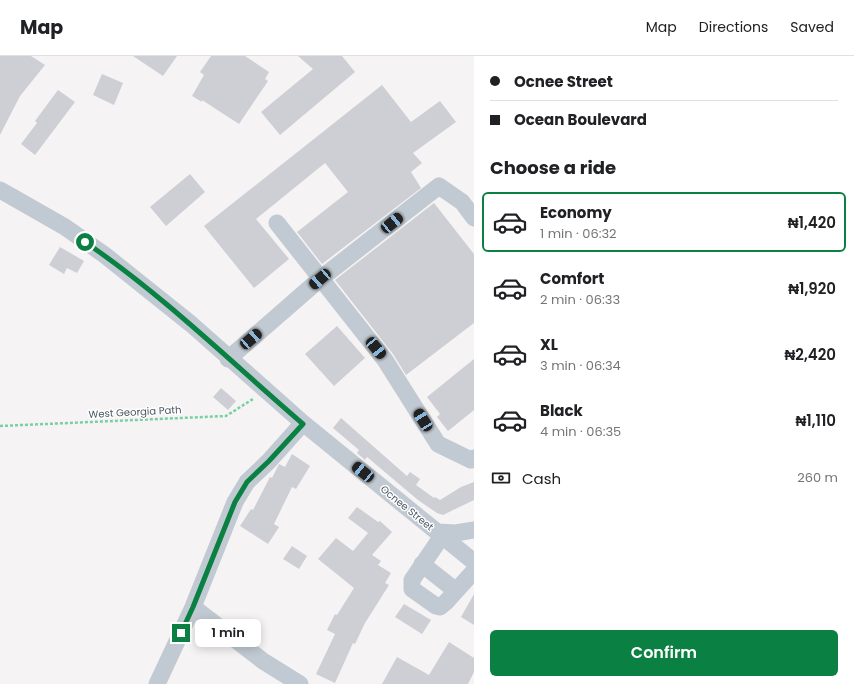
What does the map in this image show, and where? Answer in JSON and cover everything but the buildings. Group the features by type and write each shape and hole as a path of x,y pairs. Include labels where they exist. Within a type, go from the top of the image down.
{"street":[{"path":"228,359 320,279 438,186 462,202 474,218"},
{"name":"Ocnee Street","path":"0,190 64,227 106,256 190,324 303,424 471,560"},
{"path":"277,223 385,360 438,444 471,460 474,458"},
{"path":"158,684 193,607 235,502 247,482 269,461 303,424"},
{"path":"474,531 471,560 456,592 440,607 412,588 412,580 439,534 474,531"},
{"path":"422,564 456,592"},
{"path":"193,607 291,682"}],"path":[{"name":"West Georgia Path","path":"0,426 226,416 257,396"}],"route":[{"path":"85,242 106,256 190,324 303,424 269,461 247,482 235,502 181,633"}]}
